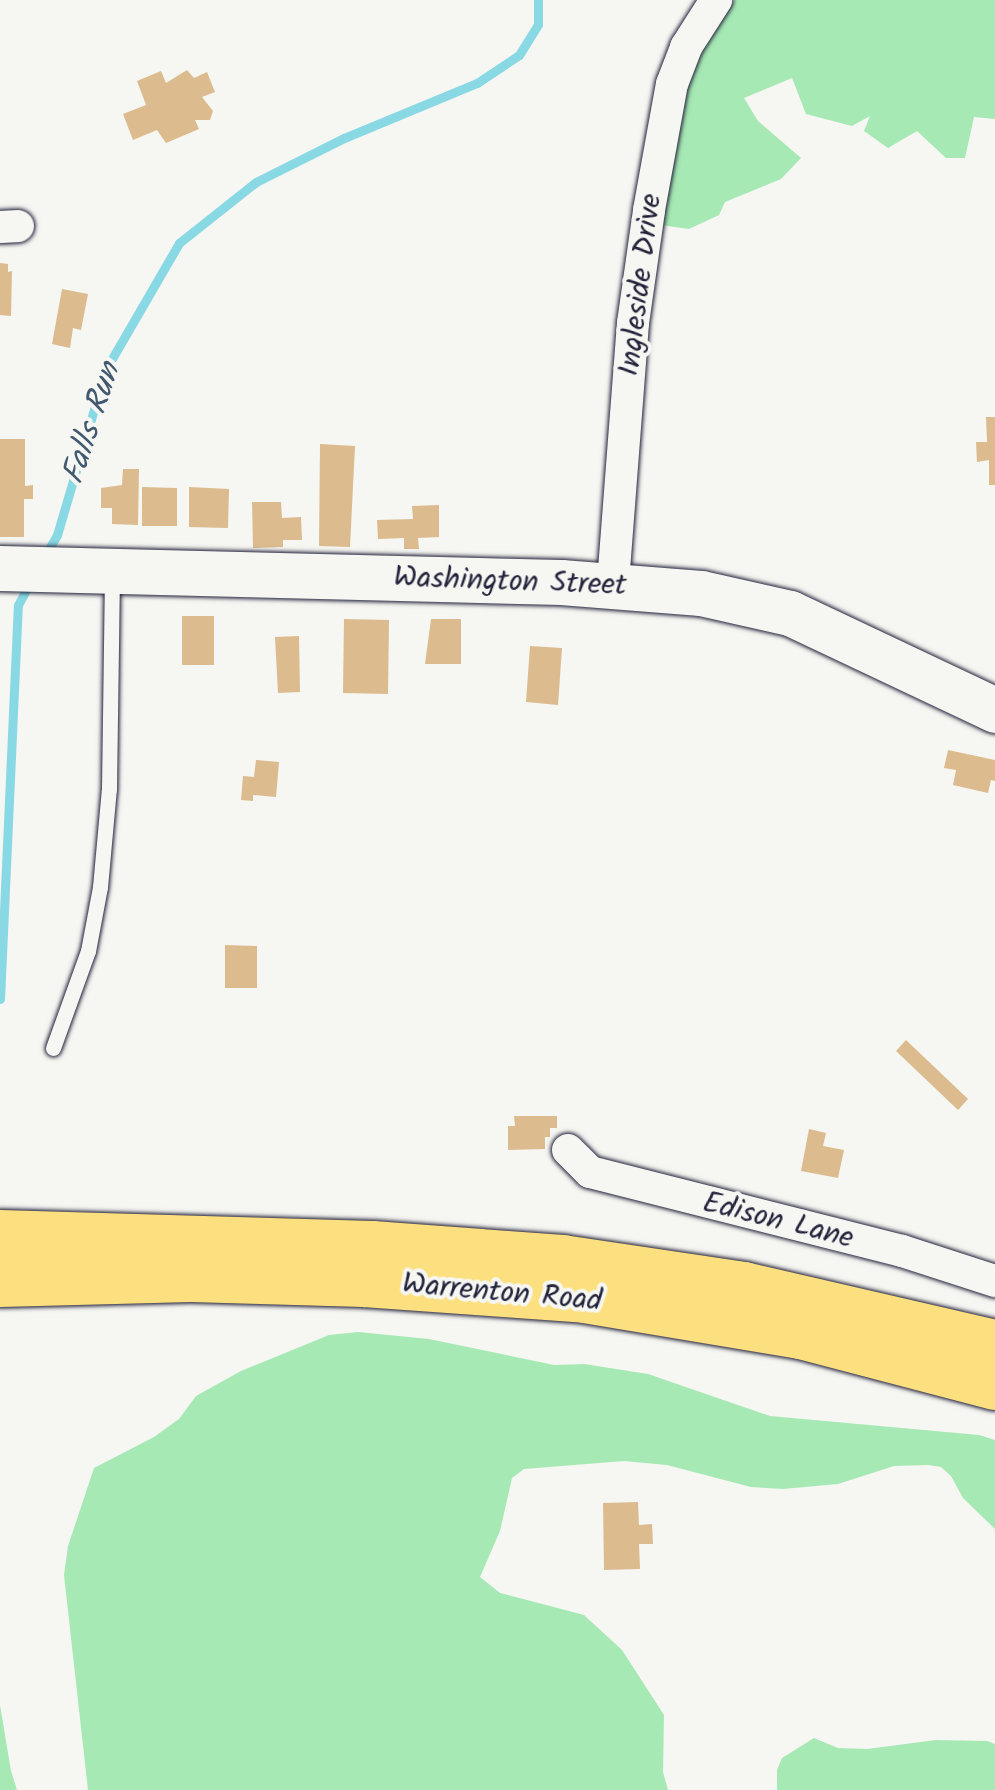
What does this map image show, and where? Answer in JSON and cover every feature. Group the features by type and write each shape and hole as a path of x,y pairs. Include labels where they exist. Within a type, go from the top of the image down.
{"main road":[{"name":"Warrenton Road","path":"0,1235 390,1247 562,1260 744,1287 995,1344"},
{"name":"Warrenton Road","path":"0,1282 210,1277 454,1287 584,1298 801,1334 995,1385"}],"street":[{"name":"Ingleside Drive","path":"613,584 633,323 649,210 672,84 686,47 716,0"},
{"name":"Washington Street","path":"10,569 613,584 701,592 790,613 995,710"},
{"name":"Edison Lane","path":"568,1150 590,1172 902,1251 995,1281"}],"lane":[{"path":"53,1048 88,951 100,887 109,789 112,571"}],"green space":[{"path":"735,0 995,0 995,119 974,117 965,158 946,158 917,131 888,148 864,131 870,116 852,126 806,114 792,78 744,98 758,121 801,158 781,179 725,202 719,215 689,229 661,225 692,57"},
{"path":"358,1332 429,1339 554,1365 584,1364 648,1374 770,1416 979,1435 995,1440 995,1529 963,1498 951,1476 941,1467 928,1465 894,1466 838,1484 783,1489 751,1487 667,1465 624,1461 524,1469 512,1478 500,1531 480,1577 500,1593 584,1615 622,1650 664,1715 663,1772 668,1790 88,1790 64,1575 68,1546 94,1468 154,1437 179,1419 196,1396 241,1371 329,1335"},
{"path":"0,1705 11,1771 17,1790 0,1790"},
{"path":"814,1738 838,1748 867,1749 936,1740 987,1741 995,1744 995,1790 777,1790 777,1770 782,1758"}],"building":[{"path":"187,70 194,78 207,72 215,92 202,97 213,111 210,120 195,120 199,129 166,143 157,130 133,140 123,114 146,105 137,81 161,71 166,83"},
{"path":"0,263 8,264 8,272 12,271 11,316 0,315"},
{"path":"62,289 88,294 81,330 73,328 70,348 52,344"},
{"path":"986,417 995,417 995,485 989,485 989,460 977,462 976,442 987,442"},
{"path":"0,439 25,439 25,486 33,485 33,499 24,499 24,537 0,537"},
{"path":"320,444 355,446 350,547 319,546"},
{"path":"123,469 139,469 138,525 112,524 112,508 101,508 101,488 122,485"},
{"path":"142,487 177,488 177,526 142,526"},
{"path":"189,487 229,489 228,528 189,527"},
{"path":"252,502 281,502 282,518 301,517 302,540 283,540 283,547 253,548"},
{"path":"439,505 439,537 418,538 419,549 404,549 404,538 378,539 377,520 413,519 412,506"},
{"path":"182,616 214,616 214,665 182,665"},
{"path":"344,619 389,620 388,694 343,693"},
{"path":"431,619 461,619 461,664 425,664"},
{"path":"299,636 300,692 278,693 275,637"},
{"path":"530,646 562,648 558,705 526,702"},
{"path":"948,750 995,760 995,781 991,780 988,793 953,785 956,770 944,768"},
{"path":"256,760 279,762 276,797 253,795 253,801 241,800 243,776 254,777"},
{"path":"225,945 257,946 257,988 225,988"},
{"path":"906,1040 968,1099 958,1110 896,1051"},
{"path":"514,1116 557,1116 557,1128 550,1128 550,1137 545,1137 545,1149 508,1150 508,1126 515,1126"},
{"path":"809,1129 826,1133 823,1146 844,1150 838,1178 801,1171"},
{"path":"638,1502 639,1525 652,1524 653,1544 639,1544 640,1569 604,1570 603,1503"}],"waterway":[{"name":"Falls Run","path":"46,554 57,535 106,369 179,243 256,182 344,138 477,83 519,55 538,24 538,0"},
{"name":"Falls Run","path":"0,999 18,605 31,581"}]}
